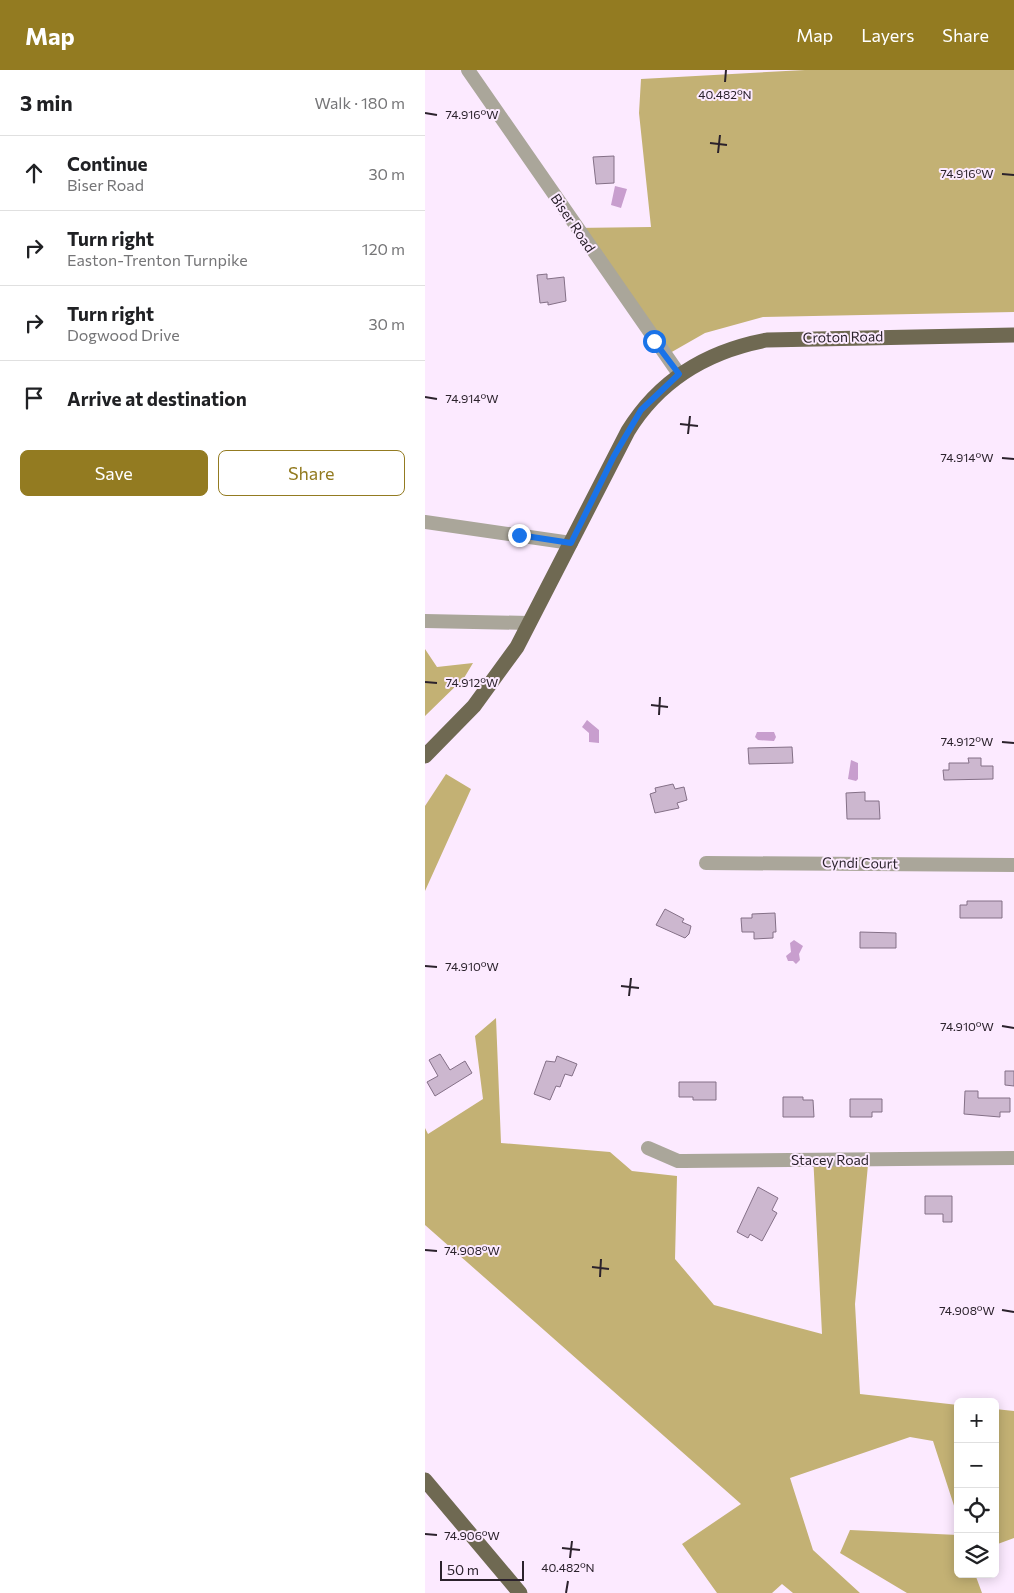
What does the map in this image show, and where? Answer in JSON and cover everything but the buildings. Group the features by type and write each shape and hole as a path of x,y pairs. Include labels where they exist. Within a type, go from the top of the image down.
{"main road":[{"name":"Croton Road","path":"425,756 458,724 487,690 517,647 614,456 641,410 679,374 718,353 742,345 767,340 1014,335"},
{"path":"425,1480 519,1593"}],"street":[{"name":"Biser Road","path":"468,70 679,374"},
{"path":"425,522 571,543"},
{"path":"425,621 529,623"},
{"name":"Cyndi Court","path":"706,863 1014,865"},
{"name":"Stacey Road","path":"649,1148 678,1161 1014,1158"}],"shaded area":[{"path":"805,70 1014,70 1014,312 763,317 705,333 663,357 574,228 651,227 639,113 641,79"},
{"path":"615,186 627,189 621,208 611,205"},
{"path":"425,649 437,667 473,663 464,678 425,716"},
{"path":"587,720 599,730 599,743 589,742 589,733 582,727"},
{"path":"757,732 774,732 776,737 774,741 758,740 755,737"},
{"path":"851,760 858,763 858,779 856,781 848,779"},
{"path":"446,774 471,789 425,891 425,806"},
{"path":"794,940 803,946 799,954 800,960 796,964 793,961 788,961 786,956 791,952 790,943"},
{"path":"496,1018 501,1143 610,1152 632,1171 677,1176 675,1259 714,1305 822,1334 813,1154 869,1154 855,1304 860,1394 954,1405 954,1506 933,1441 910,1437 790,1478 813,1550 860,1593 793,1593 782,1584 772,1593 717,1593 682,1544 741,1504 425,1225 425,1128 428,1134 483,1099 475,1036"},
{"path":"999,1409 1014,1411 1014,1538 999,1544"},
{"path":"850,1530 954,1535 954,1578 976,1578 982,1593 907,1593 840,1553"}],"route":[{"path":"519,535 571,543 614,456 641,410 679,374 654,341"}]}
